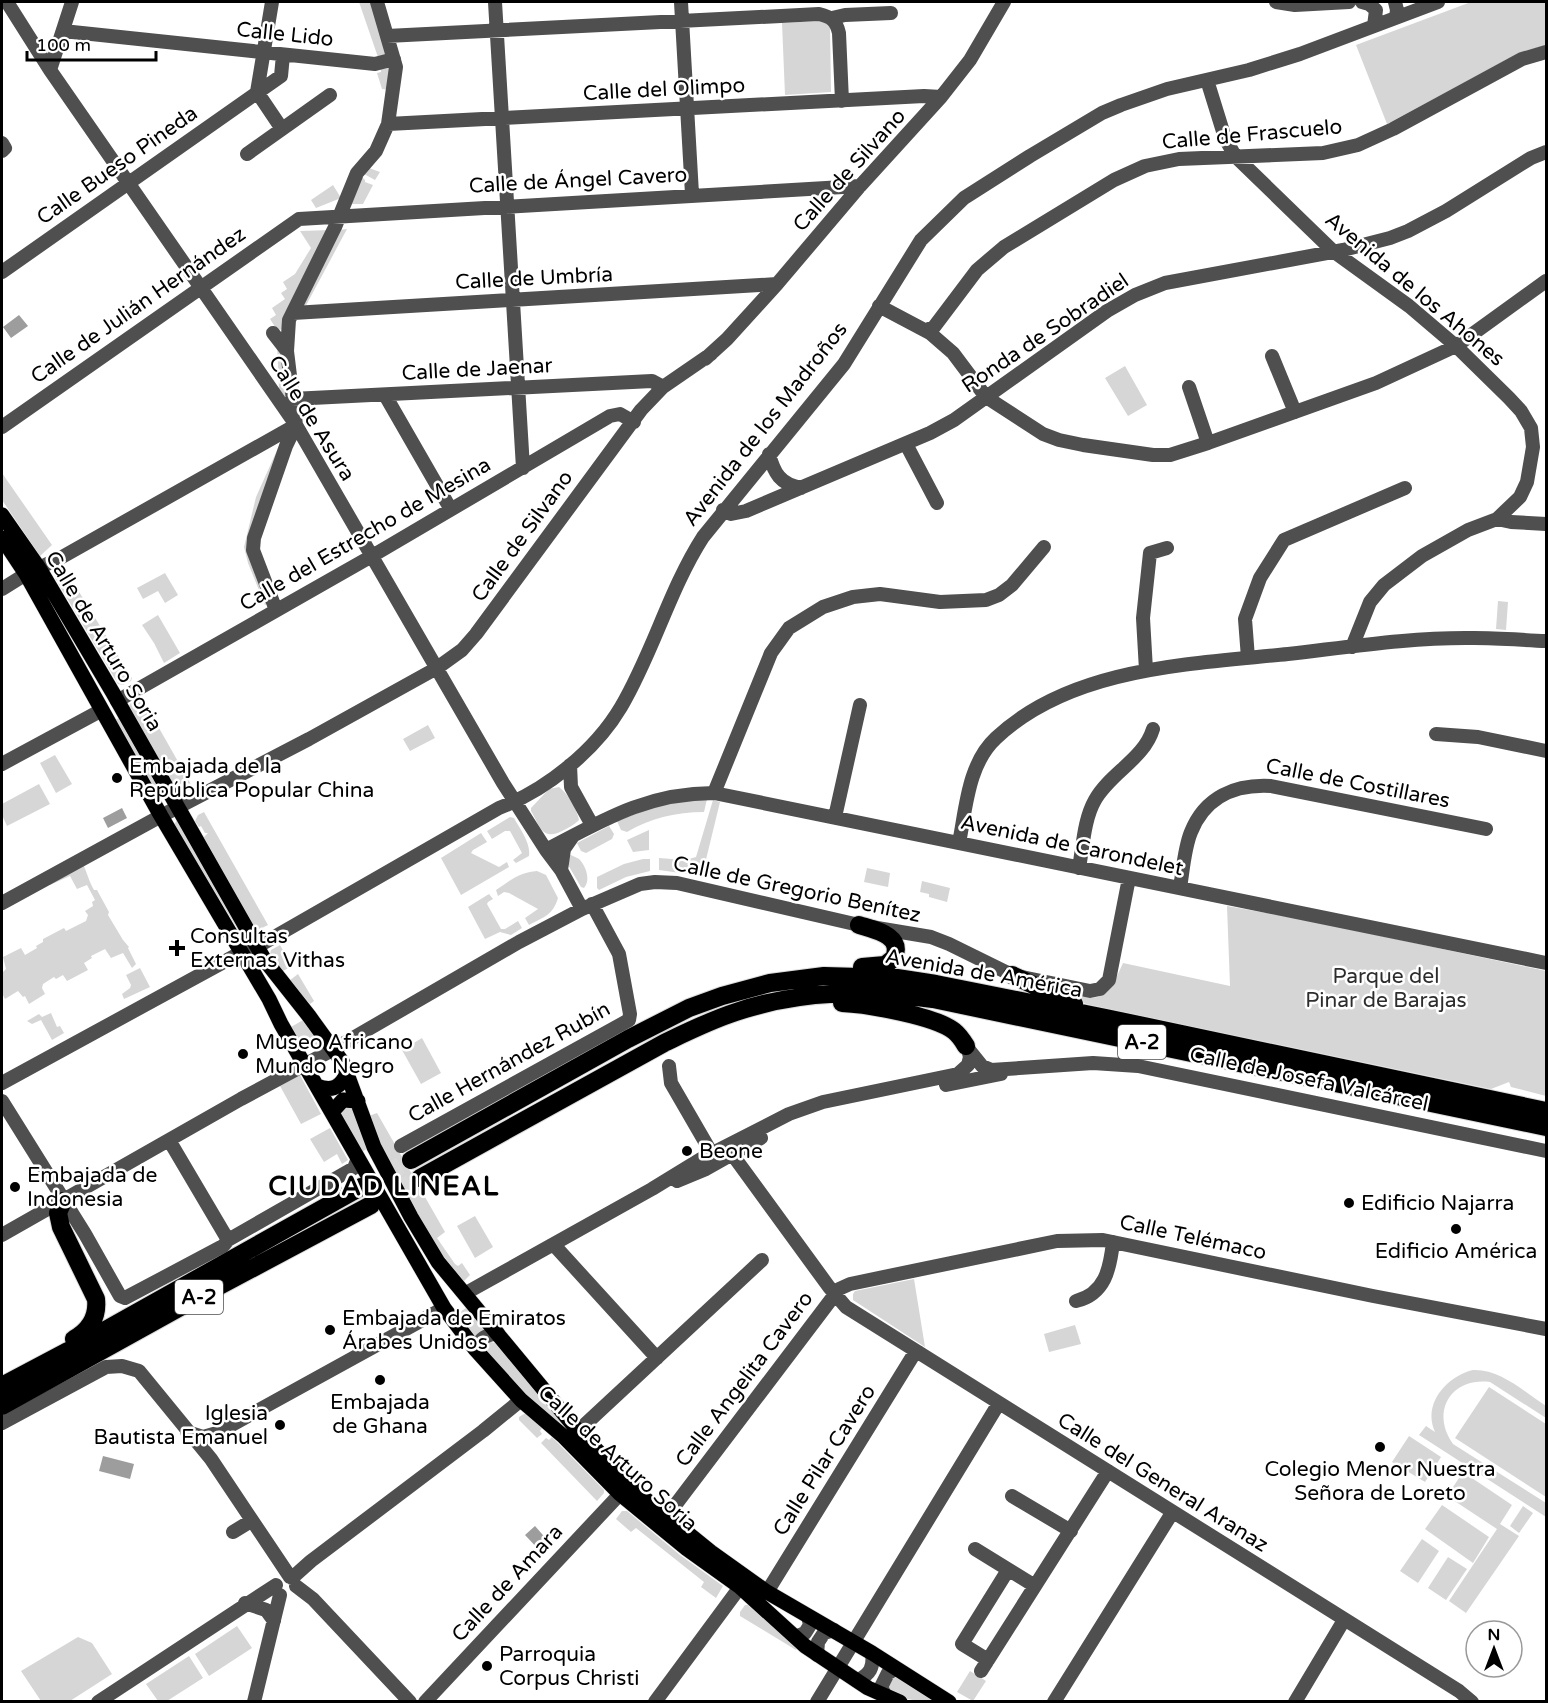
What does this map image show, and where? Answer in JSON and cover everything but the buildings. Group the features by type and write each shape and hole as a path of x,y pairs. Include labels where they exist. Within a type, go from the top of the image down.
{"highway":[{"path":"770,983 805,972 879,966 890,962 896,954 891,938 859,925"},
{"path":"1012,975 1106,1018"},
{"name":"Avenida de América","path":"406,1153 689,1008 770,983 824,976 897,978 958,988 1546,1112"},
{"name":"Avenida de América","path":"420,1178 664,1043 735,1012 770,1002 829,993 894,994 933,999 1546,1126"},
{"path":"735,1012 773,1011 833,1003 861,1005 888,1009 940,1024 955,1032 966,1046"},
{"name":"A-2","path":"9,1382 361,1187"},
{"path":"9,1382 34,1361 81,1335 95,1317 96,1299 62,1227 58,1213 63,1201"},
{"name":"A-2","path":"2,1406 371,1205"}],"main road":[{"name":"Calle de Arturo Soria","path":"2,515 102,710 162,816 269,999 422,1271 444,1308 475,1349 520,1400 563,1436 620,1494 687,1549 740,1587 817,1654 857,1681 900,1701"},
{"name":"Calle de Arturo Soria","path":"2,538 32,571 117,701 256,946 282,984 334,1049 347,1073 374,1147 438,1262 578,1431 623,1478 664,1515 767,1592 872,1653 945,1700"},
{"path":"269,999 280,993 282,984"},
{"path":"317,1086 331,1089 340,1085 347,1073"},
{"path":"332,1112 343,1100 358,1101"},
{"path":"444,1308 466,1293"}],"street":[{"name":"Calle de Asura","path":"7,2 50,70 296,425 516,802 546,850 619,954 629,1010"},
{"path":"50,70 72,2"},
{"path":"272,2 257,92 282,129"},
{"path":"276,610 253,550 254,538 286,446 296,425 287,351 290,320 340,216 357,173 376,152 388,124 396,67 377,2"},
{"path":"495,2 522,468"},
{"path":"681,2 692,194"},
{"name":"Calle de Silvano","path":"2,903 309,739 436,668 462,650 634,422 663,393 727,339 860,186 941,98 970,60 1004,2"},
{"path":"1276,2 1295,5 1349,2"},
{"path":"1362,2 1377,10 1374,26"},
{"path":"1395,2 1398,10 1396,17"},
{"name":"Avenida de los Madroños","path":"256,946 499,808 516,802 570,765 604,730 622,706 684,568 703,537 839,371 921,240 971,193 1102,113 1143,96 1249,70 1300,54 1438,2"},
{"path":"832,18 845,15 891,13"},
{"path":"387,36 819,14 832,18 837,23 842,101"},
{"name":"Calle Lido","path":"63,31 375,64 394,60"},
{"name":"Calle de Frascuelo","path":"926,330 934,327 977,270 998,252 1131,171 1159,162 1210,156 1323,153 1358,145 1393,129 1522,59 1546,52"},
{"name":"Calle Bueso Pineda","path":"2,272 281,76 283,55"},
{"name":"Avenida de los Ahones","path":"1207,80 1225,138 1235,156 1333,251 1409,306 1456,346 1521,411 1531,428 1533,447 1527,482 1520,497 1497,519 1468,531 1422,556 1384,585 1370,602 1352,647"},
{"path":"247,154 330,95"},
{"name":"Calle del Olimpo","path":"388,124 924,96 941,98"},
{"path":"2,143 5,148 2,151"},
{"name":"Ronda de Sobradiel","path":"723,510 737,514 906,444 954,420 1107,311 1135,295 1165,283 1333,251 1379,241 1408,231 1546,152"},
{"name":"Calle de Ángel Cavero","path":"299,219 692,194 860,186"},
{"name":"Calle de Julián Hernández","path":"2,427 299,219"},
{"path":"879,306 926,330 953,354 986,397 1027,425 1059,440 1170,455 1376,383 1456,346 1546,281"},
{"name":"Calle de Umbría","path":"292,314 777,284"},
{"path":"273,333 287,351"},
{"path":"1272,356 1295,412"},
{"name":"Calle de Jaenar","path":"292,399 652,381 663,393"},
{"path":"1189,387 1208,443"},
{"path":"385,395 450,508"},
{"name":"Calle del Estrecho de Mesina","path":"117,701 372,556 450,508 610,416 620,414 634,422"},
{"path":"2,590 32,571 296,425"},
{"path":"906,444 937,503"},
{"path":"769,454 778,478 801,489"},
{"path":"1248,658 1245,619 1260,578 1284,540 1405,488"},
{"path":"1497,519 1546,524"},
{"path":"714,793 771,652 789,628 823,607 853,597 880,594 940,602 986,600 999,595 1012,585 1044,547"},
{"path":"1146,669 1143,618 1150,553 1167,548"},
{"path":"959,843 975,772 980,758 995,738 1053,699 1077,689 1146,669 1352,647 1473,638 1546,641"},
{"path":"835,817 860,705"},
{"path":"2,764 102,710"},
{"path":"1079,868 1095,800 1144,748 1153,729"},
{"path":"1436,734 1478,737 1546,751"},
{"path":"570,765 571,787"},
{"path":"555,776 571,787 592,825"},
{"name":"Calle de Costillares","path":"1180,888 1191,833 1201,816 1222,795 1251,785 1271,786 1486,829"},
{"name":"Avenida de Carondelet","path":"546,850 592,825 653,800 679,795 714,793 1546,963"},
{"path":"561,870 564,849 573,836"},
{"name":"Calle de Gregorio Benítez","path":"334,1049 519,942 587,907 632,887 648,883 668,882 859,925 941,940 1012,975 1090,991 1103,987 1111,974 1130,878"},
{"path":"2,1083 256,946"},
{"name":"Calle Hernández Rubín","path":"406,1153 627,1021 630,1017 629,1010"},
{"name":"Calle de Josefa Valcárcel","path":"966,1046 986,1069 1001,1071 1093,1063 1138,1066 1546,1150"},
{"name":"Calle de Josefa Valcárcel","path":"466,1293 652,1190 690,1176 715,1158 785,1120 817,1108 821,1103 828,1105 852,1101 962,1072 969,1062 966,1046"},
{"path":"2,1235 334,1049"},
{"path":"669,1066 671,1083 715,1158"},
{"name":"Calle de Josefa Valcárcel","path":"715,1158 732,1154 785,1120 815,1114 906,1088 1025,1068"},
{"path":"2,1101 85,1234 120,1296 125,1298 223,1246 228,1240 354,1168 358,1158"},
{"path":"169,1140 228,1240"},
{"name":"Calle del General Aranaz","path":"732,1154 834,1294 846,1307 1472,1701"},
{"name":"Calle Telémaco","path":"834,1294 843,1286 850,1284 1057,1240 1094,1239 1546,1329"},
{"path":"1076,1301 1088,1298 1099,1289 1107,1272 1113,1242"},
{"path":"554,1245 657,1358"},
{"path":"578,1431 762,1260"},
{"path":"422,1271 438,1262"},
{"name":"Calle Angelita Cavero","path":"664,1515 674,1508 834,1294"},
{"path":"187,1431 203,1437 217,1433 444,1308"},
{"path":"475,1349 479,1340 487,1335 498,1333"},
{"name":"Calle Pilar Cavero","path":"767,1592 914,1354 918,1352"},
{"path":"2,1423 106,1367 122,1366 139,1371 211,1459"},
{"path":"98,1701 245,1604 284,1585 304,1566 475,1437 520,1400"},
{"path":"817,1701 999,1403"},
{"path":"217,1433 209,1447 208,1455 275,1558 284,1585 254,1701"},
{"path":"1008,1570 962,1644 984,1665 1108,1471"},
{"path":"620,1494 624,1487 623,1478"},
{"name":"Calle de Amara","path":"424,1701 620,1494"},
{"path":"1012,1496 1071,1531"},
{"path":"1054,1701 1172,1512"},
{"path":"232,1532 251,1521"},
{"path":"975,1549 1035,1586"},
{"path":"284,1585 313,1599 410,1701"},
{"path":"655,1701 740,1587"},
{"path":"245,1604 266,1610 274,1621"},
{"path":"795,1637 805,1633 810,1625 808,1616"},
{"path":"1295,1701 1344,1620"},
{"path":"817,1654 818,1642 824,1633 834,1630"},
{"path":"857,1681 867,1676 873,1665 872,1653"},
{"path":"885,1695 881,1686 888,1673 896,1669"}],"green space":[{"path":"359,2 373,2 392,61 391,90 382,89 377,73 381,72 380,63"},
{"path":"1471,2 1546,2 1546,45 1519,53 1387,124 1356,45"},
{"path":"821,21 829,24 830,27 831,92 785,95 782,23"},
{"path":"369,168 380,172 375,180 364,174 362,177 365,182 373,185 363,204 350,204 359,177"},
{"path":"333,185 341,198 316,208 311,200"},
{"path":"347,229 303,311 297,311 339,230"},
{"path":"331,230 285,329 277,330 270,319 276,315 272,308 285,299 281,293 287,289 283,282 295,274 311,248 300,231"},
{"path":"277,343 283,351 284,386 289,402 279,389"},
{"path":"1125,366 1147,405 1128,416 1105,378"},
{"path":"278,448 282,449 252,532 271,602 265,605 244,547 256,497"},
{"path":"2,473 52,545 40,556 2,500"},
{"path":"65,569 132,678 131,681 123,685 118,684 55,578"},
{"path":"165,573 178,595 165,603 158,591 143,599 137,588"},
{"path":"1498,601 1508,602 1506,630 1496,629"},
{"path":"158,615 180,653 164,663 142,625"},
{"path":"142,698 193,788 181,794 178,793 129,706"},
{"path":"121,717 163,792 156,796 113,721"},
{"path":"428,725 435,738 410,751 403,739"},
{"path":"55,755 72,784 56,793 40,763"},
{"path":"39,784 50,804 7,826 2,815 2,804"},
{"path":"559,787 572,802 579,820 562,831 550,834 539,827 531,808 549,789"},
{"path":"707,799 704,812 664,817 627,832 621,830 617,821 661,804"},
{"path":"713,800 720,802 702,876 659,870 659,858 685,860 696,857"},
{"path":"204,812 268,925 256,931 203,838 208,833 205,833 195,821 198,815"},
{"path":"510,817 514,818 522,831 529,851 529,856 516,863 513,860 522,853 510,831 505,831 492,839 487,831"},
{"path":"177,820 242,933 241,935 174,825"},
{"path":"609,826 614,834 612,839 586,853 581,851 577,843"},
{"path":"649,830 649,850 633,852 627,840"},
{"path":"481,833 487,842 471,853 499,867 507,862 509,867 461,895 441,858"},
{"path":"569,854 579,859 586,869 587,881 584,888 581,887 567,863"},
{"path":"650,859 650,871 626,877 599,890 597,888 597,877 624,864"},
{"path":"83,864 94,890 97,890 109,912 108,915 129,947 136,964 132,968 123,953 111,958 105,949 91,956 92,958 84,963 88,970 67,981 63,975 56,979 54,977 43,984 45,994 29,1004 25,996 23,997 18,991 5,999 2,993 2,973 6,969 3,957 21,948 25,955 37,948 36,946 43,942 43,939 64,928 66,931 86,921 88,915 85,911 93,906 92,902 95,900 87,885 77,889 70,876 50,885 49,882"},
{"path":"867,868 890,873 888,887 864,882"},
{"path":"537,871 546,875 558,898 551,912 529,925 525,918 538,909 509,893 504,892 498,896 496,890 520,875"},
{"path":"922,881 950,888 947,902 920,892"},
{"path":"489,894 493,899 487,904 501,929 518,921 522,928 511,935 500,932 485,939 468,907"},
{"name":"Parque del Pinar de Barajas","path":"1227,906 1306,920 1546,971 1546,1096 1511,1087 1509,1082 1491,1089 1108,1009 1086,1004 1056,992 1082,997 1098,997 1111,987 1123,963 1230,986"},
{"path":"280,945 292,966 283,971 270,954 271,950"},
{"path":"140,968 150,987 124,999 122,994 131,985 126,975"},
{"path":"298,974 314,1001 310,1004 289,981"},
{"path":"51,1013 57,1027 60,1026 64,1033 52,1040 41,1020 32,1024 27,1021 39,1014 42,1017"},
{"path":"305,1019 320,1043 305,1051 291,1027"},
{"path":"422,1038 441,1073 421,1084 402,1050"},
{"path":"300,1075 321,1114 301,1124 280,1086"},
{"path":"351,1106 367,1149 361,1152 339,1115 339,1108"},
{"path":"377,1113 445,1232 437,1238 455,1264 458,1266 462,1263 470,1275 464,1281 437,1249 382,1151 369,1116"},
{"path":"330,1128 348,1160 342,1164 337,1154 324,1162 310,1139"},
{"path":"475,1216 493,1247 475,1258 457,1226"},
{"path":"914,1279 925,1347 853,1300 855,1291"},
{"path":"466,1308 484,1329 475,1339 457,1314"},
{"path":"1075,1325 1081,1344 1049,1352 1044,1334"},
{"path":"486,1343 495,1343 599,1462 510,1382 483,1348"},
{"path":"1473,1370 1493,1373 1521,1388 1546,1406 1546,1418 1490,1382 1476,1382 1455,1391 1448,1399 1444,1409 1446,1432 1453,1444 1546,1503 1546,1517 1419,1435 1426,1426 1435,1432 1432,1411 1439,1393 1454,1378"},
{"path":"1489,1387 1546,1424 1546,1497 1455,1438"},
{"path":"527,1414 542,1428 540,1431 542,1434 537,1438 519,1420 519,1417"},
{"path":"1409,1436 1441,1457 1425,1482 1392,1462"},
{"path":"552,1437 604,1490 597,1501 541,1443 546,1438 549,1440"},
{"path":"1463,1472 1512,1505 1500,1524 1519,1536 1466,1613 1449,1601 1497,1529 1447,1496"},
{"path":"1442,1505 1489,1537 1473,1563 1425,1529"},
{"path":"1523,1506 1533,1513 1519,1533 1510,1526"},
{"path":"622,1511 627,1511 680,1555 723,1586 716,1598 701,1587 704,1582 636,1528 631,1532 616,1519"},
{"path":"1422,1539 1439,1551 1418,1583 1400,1571"},
{"path":"1448,1557 1467,1569 1446,1600 1428,1588"},
{"path":"745,1605 748,1605 797,1648 796,1650 740,1616"},
{"path":"237,1626 252,1648 209,1676 195,1654"},
{"path":"78,1637 92,1643 112,1674 70,1701 41,1701 21,1671"},
{"path":"189,1656 203,1678 167,1701 158,1701 146,1684"},
{"path":"970,1671 986,1681 973,1701 957,1692"},
{"path":"892,1678 898,1678 934,1701 908,1699 896,1695 888,1687"}],"shaded area":[{"path":"19,315 28,326 11,338 3,327"},
{"path":"122,808 127,818 108,828 103,818"},
{"path":"103,1456 134,1464 130,1479 99,1471"},
{"path":"535,1526 549,1542 540,1551 525,1535"}],"tunnel":[{"path":"361,1187 411,1160"},
{"path":"371,1205 420,1178"}],"place":[{"name":"Embajada de la República Popular China","path":"117,778"},
{"name":"Consultas Externas Vithas","path":"177,948"},
{"name":"Museo Africano Mundo Negro","path":"243,1054"},
{"name":"Beone","path":"687,1151"},
{"name":"Embajada de Indonesia","path":"15,1187"},
{"name":"Edificio Najarra","path":"1349,1203"},
{"name":"Edificio América","path":"1456,1229"},
{"name":"Embajada de Emiratos Árabes Unidos","path":"330,1330"},
{"name":"Embajada de Ghana","path":"380,1380"},
{"name":"Iglesia Bautista Emanuel","path":"280,1425"},
{"name":"Colegio Menor Nuestra Señora de Loreto","path":"1380,1447"},
{"name":"Parroquia Corpus Christi","path":"487,1666"}],"district":[{"name":"CIUDAD LINEAL","path":"384,1186"}]}
